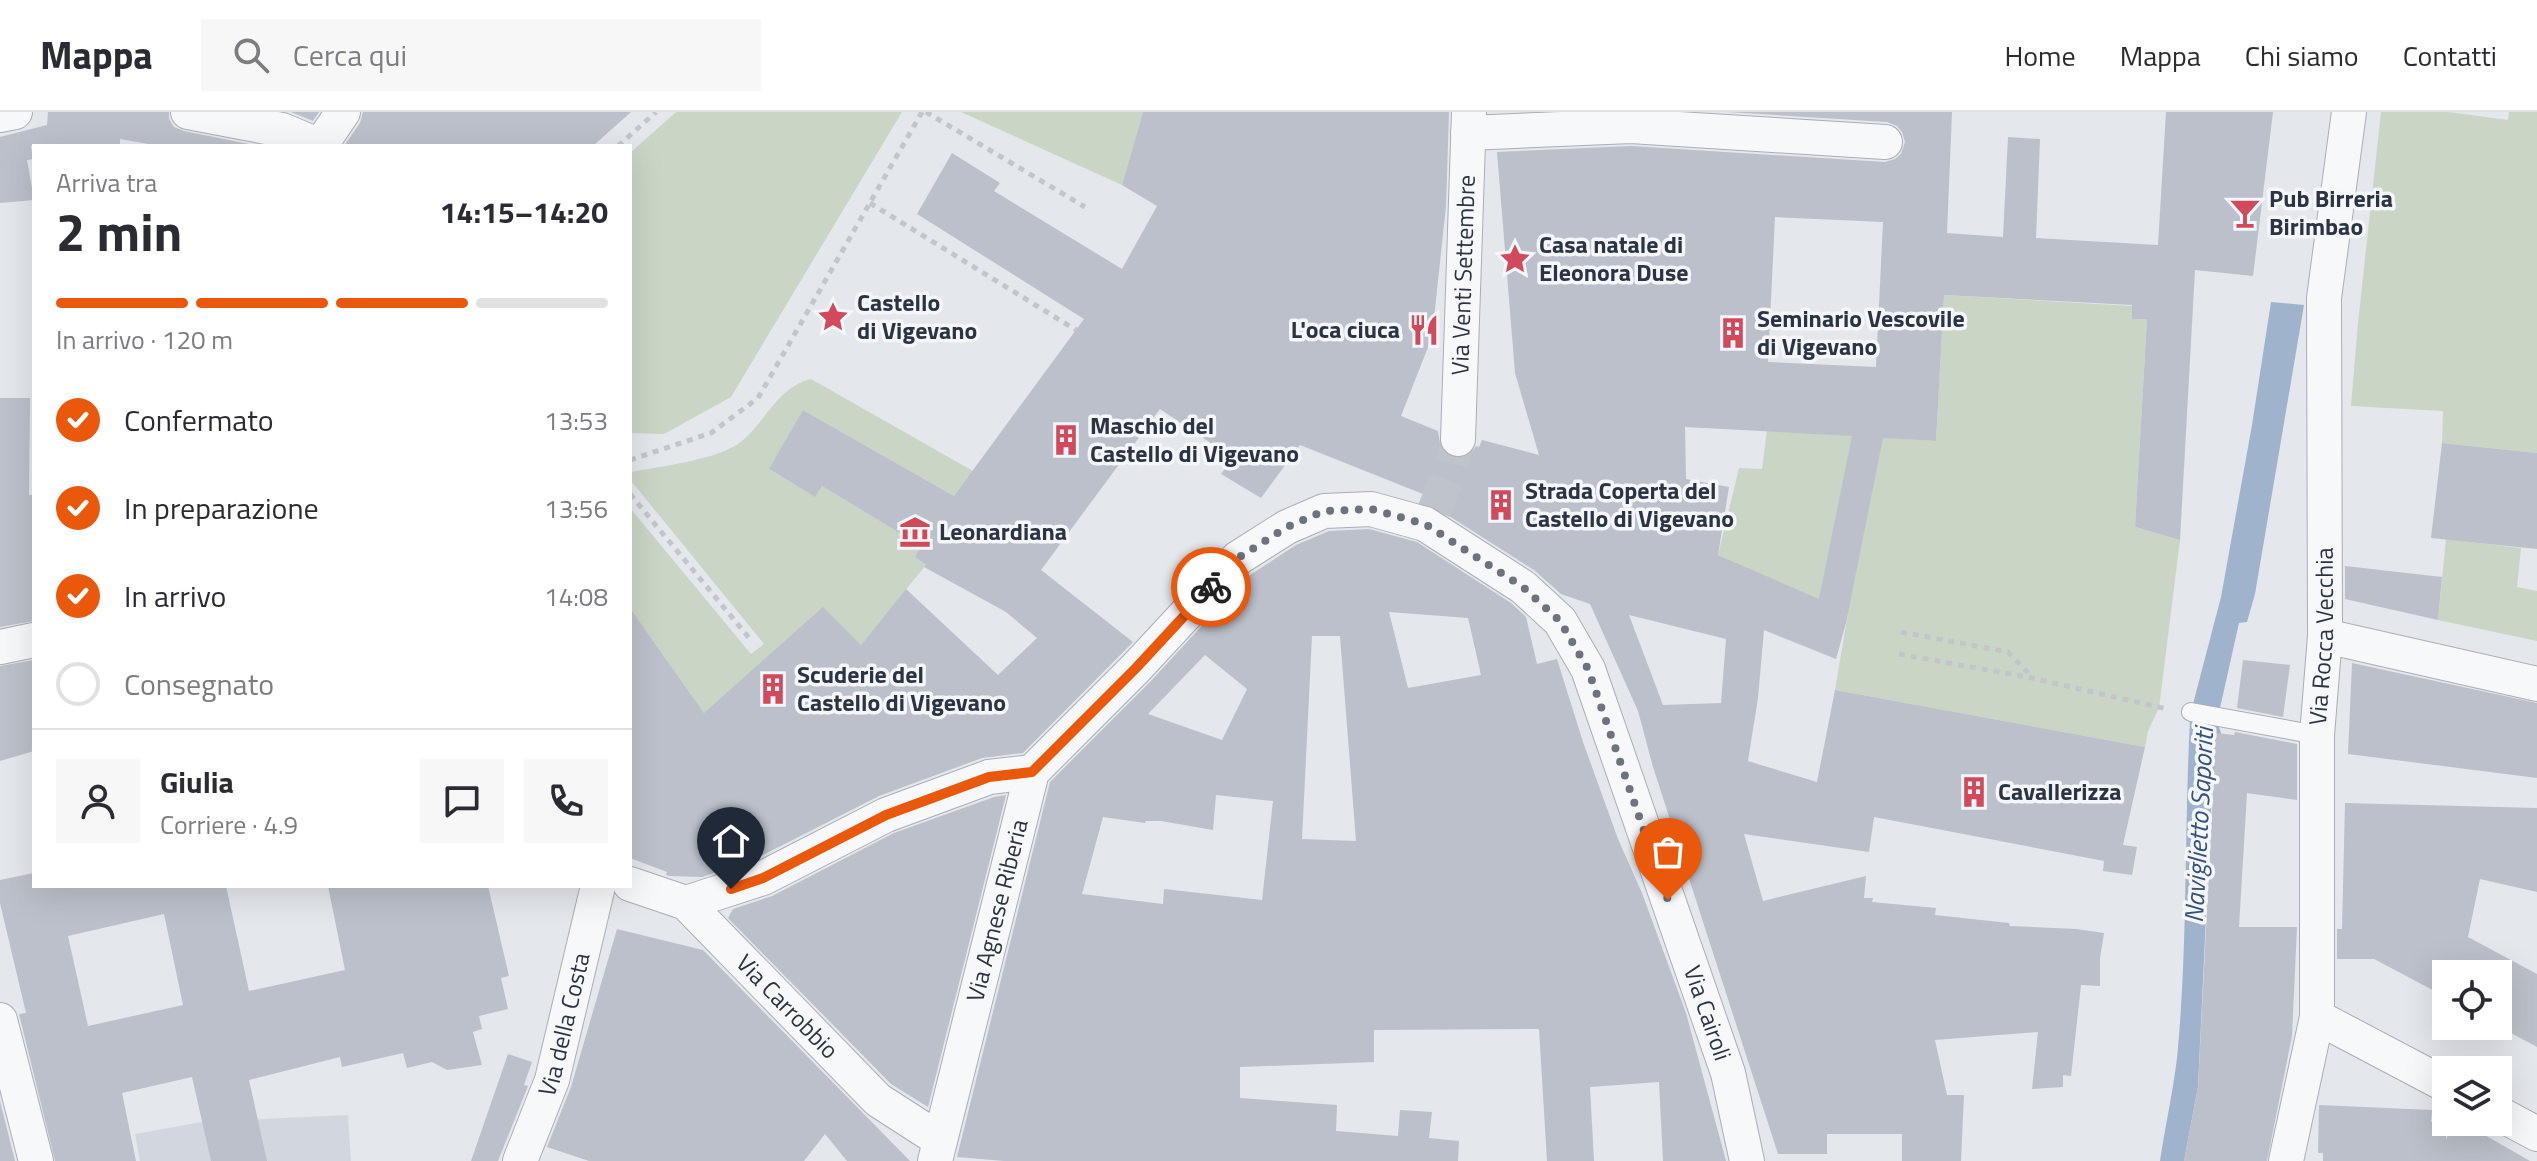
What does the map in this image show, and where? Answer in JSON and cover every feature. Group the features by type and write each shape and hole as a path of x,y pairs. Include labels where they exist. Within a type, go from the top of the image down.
{"street":[{"path":"0,115 15,112"},
{"path":"188,112 282,130 315,144"},
{"path":"321,144 343,112"},
{"name":"Via Rocca Vecchia","path":"2286,1161 2317,1017 2317,735 2325,636 2324,298 2349,112"},
{"path":"1468,122 1631,126 1885,142"},
{"name":"Via Venti Settembre","path":"1458,439 1468,122"},
{"name":"Via Cairoli","path":"1032,772 1136,668 1238,558 1287,527 1324,511 1371,509 1429,517 1523,587 1560,621 1588,669 1728,1073 1747,1161"},
{"path":"2325,636 2537,684"},
{"path":"0,647 32,640"},
{"path":"686,903 763,878 886,815 989,777 1032,772"},
{"name":"Via Agnese Riberia","path":"937,1150 1032,772"},
{"name":"Via Carrobbio","path":"632,885 686,903 878,1100 937,1150"},
{"name":"Via della Costa","path":"520,1161 552,1080 598,888"},
{"path":"2317,1017 2432,1078"},
{"path":"0,1020 36,1161"},
{"path":"2512,1121 2537,1134"}],"lane":[{"path":"2191,712 2317,735"}],"path":[{"path":"620,144 656,112"},
{"path":"632,459 711,433 758,398 924,112 1085,207"},
{"path":"870,203 1076,330"},
{"path":"632,496 750,639"},
{"path":"1901,632 2008,652 2032,678"},
{"path":"1899,654 2191,712"}],"shaded area":[{"path":"348,1115 351,1161 140,1161 135,1134 202,1122"}],"green space":[{"path":"676,112 902,112 731,397 664,434 632,433 632,151"},
{"path":"961,112 1143,112 1122,185"},
{"path":"2381,112 2448,112 2508,120 2509,112 2537,112 2537,453 2442,443 2443,411 2351,406"},
{"path":"1944,295 2132,306 2132,318 2147,319 2135,527 2180,540 2159,708 2148,731 2145,747 1835,690 1848,613 1718,555 1739,468 1762,469 1767,430 1936,441"},
{"path":"811,379 973,471 954,496 803,410 770,470 814,496 822,486 921,546 915,557 926,565 861,645 704,713 632,611 632,510 751,654 764,644 632,482 632,472 689,461 732,448 751,433 781,397"},
{"path":"2446,539 2521,548 2517,587 2537,591 2537,641 2438,620"}],"water":[{"path":"2271,302 2304,305 2255,594 2247,622 2239,623 2220,708 2193,704 2221,597"},
{"name":"Naviglietto Saporiti","path":"2190,720 2218,724 2221,733 2212,789 2198,1087 2184,1161 2160,1161 2175,1071 2180,1016"}],"building":[{"path":"48,112 169,112 174,127 184,131 249,144 149,144 120,139 120,144 32,144 32,159 27,160 32,200 0,203 0,137 47,125"},
{"path":"291,112 319,112 313,121"},
{"path":"363,112 631,112 595,144 345,144 360,123"},
{"path":"1143,112 1449,112 1446,206 1432,337 1401,416 1438,431 1441,449 1448,456 1458,459 1468,456 1482,440 1539,455 1515,373 1497,152 1631,146 1885,162 1901,154 1905,142 1897,126 1887,122 1727,112 1952,112 1947,233 2003,237 2008,137 2040,139 2036,238 2158,245 2166,112 2273,112 2253,276 2195,270 2180,540 2135,527 2147,319 2132,319 2132,305 1944,295 1936,441 1883,438 1836,659 1764,630 1748,761 1817,782 1835,690 2145,747 2123,845 2137,847 2132,875 2103,871 2104,861 1874,817 1869,852 1744,834 1763,901 1866,876 1864,898 1873,898 1872,902 1936,908 1935,915 2009,923 2010,926 2104,933 2100,986 2081,985 2071,1076 2063,1075 2063,1087 2032,1089 2038,1032 1935,1040 1947,1095 1964,1095 1961,1161 1902,1161 1902,1134 1827,1134 1827,1154 1778,1154 1653,767 1638,711 1590,604 1561,594 1534,570 1435,507 1448,504 1300,445 1261,498 1221,474 1233,458 1160,409 1041,570 1133,642 1023,753 982,758 879,796 755,859 702,877 666,875 667,872 632,859 632,611 704,713 823,607 861,645 906,589 998,675 1037,638 1006,612 924,567 926,565 915,557 921,546 822,486 815,497 769,469 803,410 954,496 1084,319 917,214 952,153 1000,183 994,191 1122,269 1157,206 1122,185","holes":["1775,217 1883,222 1876,367 1768,362","1685,427 1852,436 1819,599 1718,555 1729,487 1686,479","1629,615 1726,639 1721,703 1663,705"]},
{"path":"0,398 30,398 32,621 0,627"},
{"path":"2442,443 2537,453 2537,549 2431,538"},
{"path":"1369,529 1417,542 1511,603 1526,617 1537,664 1557,659 1618,839 1642,893 1686,1013 1726,1161 1663,1161 1659,1082 1590,1087 1594,1161 1547,1161 1539,1029 1374,1030 1374,1062 1240,1067 1240,1098 1337,1105 1336,1131 1398,1136 1400,1110 1432,1112 1429,1138 1459,1141 1458,1161 1004,1161 957,1157 1050,782 1150,682 1247,577 1296,545 1329,531","holes":["1389,612 1468,618 1481,675 1408,688","1312,636 1340,636 1356,841 1302,839","1205,655 1247,689 1222,740 1148,714","1216,795 1273,801 1262,900 1164,889 1163,904 1082,894 1103,817 1145,823 1161,821 1213,830"]},
{"path":"2345,566 2442,577 2438,620 2345,599"},
{"path":"32,660 32,752 0,761 0,666"},
{"path":"2243,660 2290,665 2283,717 2237,708"},
{"path":"2352,663 2537,703 2537,778 2348,754"},
{"path":"2235,732 2297,744 2297,800 2247,793 2239,927 2297,927 2292,1036 2267,1161 2184,1161 2198,1087 2216,733 2234,735"},
{"path":"1006,795 928,1107 891,1084 728,918 733,909 772,896 894,833"},
{"path":"2345,803 2537,808 2537,892 2480,879 2468,937 2511,960 2432,960 2432,990 2374,959 2337,959 2337,929 2342,929"},
{"path":"32,873 32,888 226,888 249,991 345,970 328,888 488,888 509,976 501,978 508,1009 479,1016 482,1029 473,1032 482,1065 447,1070 432,1062 407,1068 403,1053 342,1067 340,1057 249,1080 267,1161 211,1161 192,1077 122,1093 136,1161 55,1161 19,1014 26,1013 0,903 0,880","holes":["164,914 183,1005 88,1026 68,936"]},
{"path":"617,929 703,950 910,1161 847,1161 825,1134 804,1161 589,1161 547,1147 571,1087"},
{"path":"2512,961 2537,974 2537,1047 2512,1034"},
{"path":"508,1054 532,1062 524,1085 528,1086 498,1161 471,1161"},
{"path":"0,1101 15,1161 0,1161"},
{"path":"2319,1105 2432,1110 2432,1136 2446,1136 2446,1140 2448,1136 2486,1136 2530,1161 2323,1161 2323,1153 2318,1153"}],"tunnel":[{"path":"1434,511 1458,439"}],"way so far":[{"path":"1211,587 1238,558 1287,527 1324,511 1371,509 1425,524 1523,587 1560,621 1588,669 1668,900"}],"place":[{"name":"Pub Birreria Birimbao","path":"2245,213"},
{"name":"Casa natale di Eleonora Duse","path":"1515,259"},
{"name":"Castello di Vigevano","path":"833,317"},
{"name":"L'oca ciuca","path":"1424,330"},
{"name":"Seminario Vescovile di Vigevano","path":"1733,333"},
{"name":"Maschio del Castello di Vigevano","path":"1066,440"},
{"name":"Strada Coperta del Castello di Vigevano","path":"1501,505"},
{"name":"Leonardiana","path":"915,532"},
{"name":"Scuderie del Castello di Vigevano","path":"773,689"},
{"name":"Cavallerizza","path":"1974,792"}],"route":[{"path":"731,889 763,878 886,815 989,777 1032,772 1136,668 1211,587"}]}
